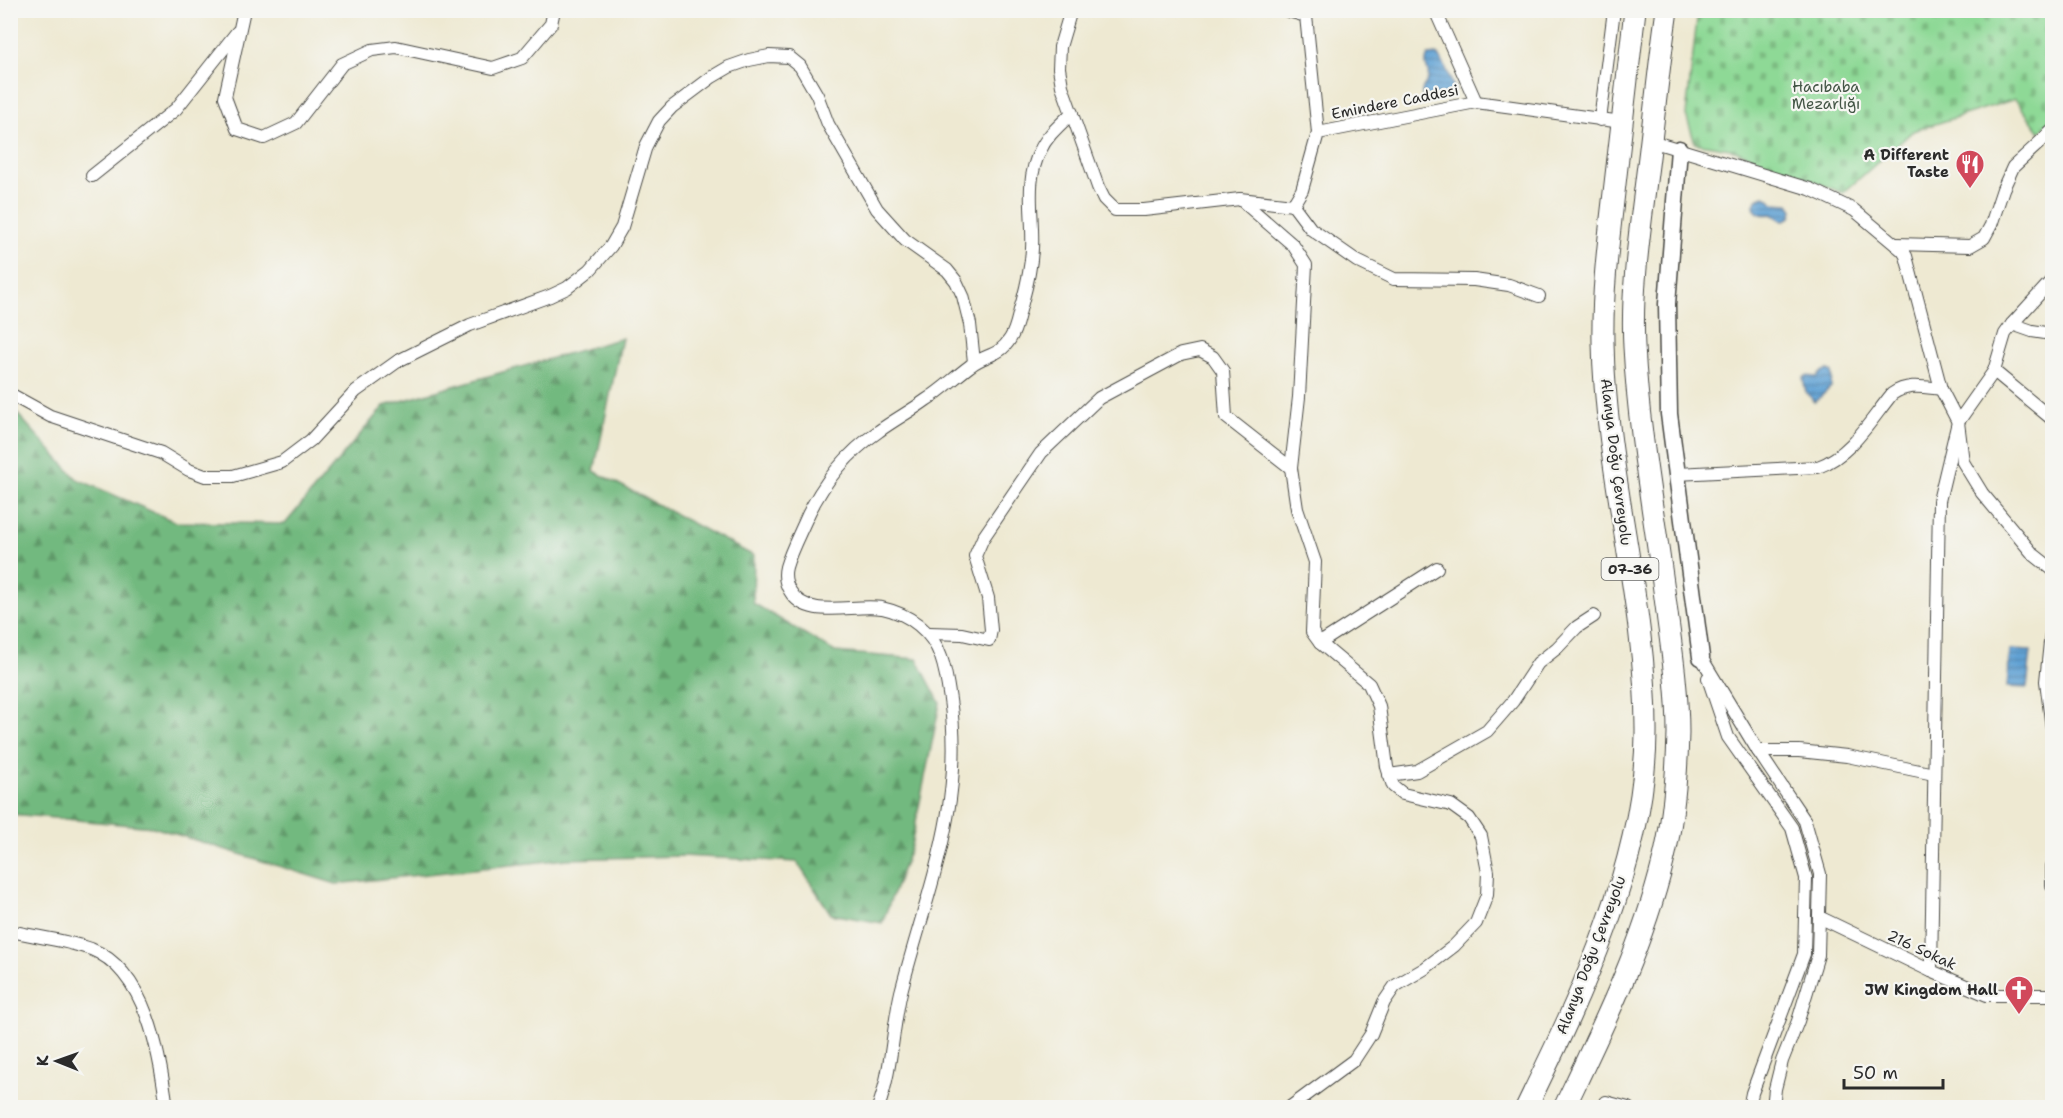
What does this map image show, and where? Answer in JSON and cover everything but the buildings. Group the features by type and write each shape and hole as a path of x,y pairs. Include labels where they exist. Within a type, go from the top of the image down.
{"highway":[{"name":"Alanya Doğu Çevreyolu","path":"1526,1107 1572,1011 1612,909 1629,853 1642,791 1646,735 1644,680 1606,405 1603,343 1604,282 1635,10"},
{"name":"Alanya Doğu Çevreyolu","path":"1564,1107 1597,1039 1647,920 1664,860 1675,787 1678,732 1675,674 1659,539 1640,412 1634,345 1635,281 1667,10"}],"street":[{"path":"244,10 225,97 237,129 264,138 296,123 342,64 372,50 396,47 493,68 522,58 550,24 554,10"},
{"path":"1071,10 1060,47 1059,68 1062,86 1098,187 1104,199 1115,210 1144,210 1240,199 1293,205 1311,229 1357,261 1394,279 1474,280 1509,285 1539,296"},
{"path":"1285,10 1306,13 1318,133"},
{"path":"1435,10 1476,102"},
{"path":"1600,120 1614,10"},
{"path":"92,176 176,109 240,28"},
{"path":"10,394 50,416 161,453 189,470 205,476 233,476 282,462 311,440 356,391 398,361 470,325 567,288 590,270 611,246 622,227 646,146 659,121 672,107 720,72 749,60 769,56 789,57 800,66 817,95 828,124 877,209 905,240 947,270 956,280 963,296 970,324 974,362"},
{"name":"Emindere Caddesi","path":"1293,205 1302,190 1318,133 1476,102 1622,122"},
{"path":"878,1107 887,1072 900,995 949,817 955,753 950,695 941,657 930,633 898,612 880,608 808,607 791,594 786,583 785,571 814,500 833,473 855,450 878,431 929,399 974,362 996,355 1013,335 1031,266 1030,200 1034,166 1048,137 1072,113"},
{"path":"1896,244 1970,246 1984,238 2002,189 2013,167 2052,131"},
{"path":"1651,141 1810,189 1854,210 1896,244 1906,256 1941,389 1958,422 1963,462 1982,493 2033,554 2052,569"},
{"path":"1679,149 1667,304 1669,414 1701,657 1728,737 1792,828 1806,878 1804,954 1752,1093 1749,1107"},
{"path":"1240,199 1293,245 1306,266 1299,396 1291,468 1297,509 1315,562 1312,632 1320,643 1369,684 1379,706 1389,775 1393,786 1403,794 1451,805 1469,818 1481,836 1488,872 1487,895 1476,922 1454,946 1424,969 1395,986 1384,1002 1371,1034 1354,1060 1289,1107"},
{"path":"1931,971 1939,501 1958,422 1994,371 2005,334 2052,280"},
{"path":"2012,324 2032,331 2052,334"},
{"path":"930,633 962,634 989,640 991,630 988,598 975,556 983,538 1041,453 1099,398 1181,354 1200,350 1213,357 1223,371 1226,417 1291,468"},
{"path":"1994,371 2052,419"},
{"path":"1677,474 1818,467 1829,463 1846,450 1897,390 1914,386 1941,389"},
{"path":"1320,643 1437,568"},
{"path":"1389,775 1417,771 1487,731 1513,701 1538,663 1578,627 1594,616"},
{"path":"2052,623 2046,681 2052,728"},
{"path":"1701,657 1758,751 1805,821 1820,874 1818,955 1798,1021 1782,1061 1774,1089 1773,1107"},
{"path":"1758,751 1799,751 1847,756 1934,774"},
{"path":"2052,866 2052,886"},
{"name":"216 Sokak","path":"1819,917 1931,971 1987,995 2052,995"},
{"path":"10,931 92,950 113,962 129,982 153,1033 160,1060 167,1107"},
{"path":"1606,1102 1628,1107"}],"green space":[{"name":"Hacıbaba Mezarlığı","path":"1698,11 2052,11 2052,118 2040,132 2015,99 1913,131 1843,193 1735,150 1695,143 1686,115"},
{"path":"622,338 594,471 754,556 753,603 835,652 917,659 940,703 911,846 882,923 831,914 797,862 682,856 567,859 336,884 153,827 11,814 11,407 77,479 176,522 285,524 384,406"}],"water":[{"path":"1437,54 1445,66 1455,91 1424,98 1422,90 1429,76 1426,59 1428,55"},
{"path":"1764,196 1773,203 1789,204 1793,210 1791,217 1783,221 1772,214 1765,215 1756,211 1754,205 1756,201"},
{"path":"1829,370 1832,373 1831,387 1815,402 1806,392 1803,378 1817,377 1823,371"},
{"path":"2010,650 2031,651 2027,688 2007,687"}],"place":[{"name":"A Different Taste","path":"1970,190"},
{"name":"JW Kingdom Hall","path":"2019,1016"}]}
